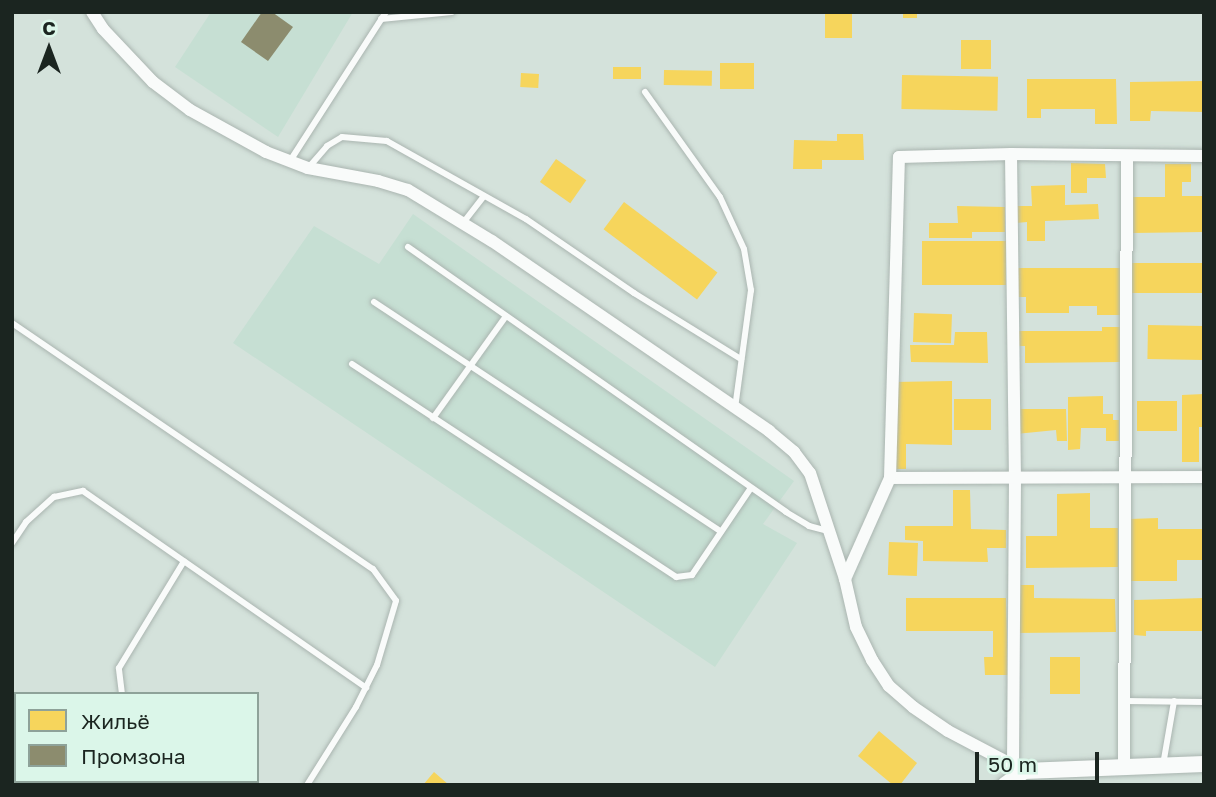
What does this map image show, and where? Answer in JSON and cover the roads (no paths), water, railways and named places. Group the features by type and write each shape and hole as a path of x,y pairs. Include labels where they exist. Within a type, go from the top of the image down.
{"street":[{"path":"92,12 103,29 153,82 190,110 308,169 378,181 408,190 463,223 735,408 794,452 810,473 845,579 856,627 872,660 889,686 913,707 948,731 1018,769 1204,764"},
{"path":"1005,785 1018,769 1011,154"},
{"path":"845,579 890,478 899,157 1011,154 1204,156"},
{"path":"1124,768 1127,157"},
{"path":"890,478 1204,477"}],"lane":[{"path":"290,161 386,12"},
{"path":"381,19 452,12"},
{"path":"645,92 720,197 744,249 751,290 735,408"},
{"path":"308,169 327,146 342,137 387,141 526,219 634,293 741,359"},
{"path":"463,223 484,196"},
{"path":"408,247 797,520 828,531"},
{"path":"374,302 721,532"},
{"path":"433,418 506,316"},
{"path":"12,323 373,569 396,601 377,665 366,688 307,785"},
{"path":"352,363 676,577 692,575 751,488"},
{"path":"12,543 26,522 54,497 83,491 366,688"},
{"path":"121,692 119,668 184,561"},
{"path":"1125,701 1204,702"},
{"path":"1163,766 1174,701"}]}
